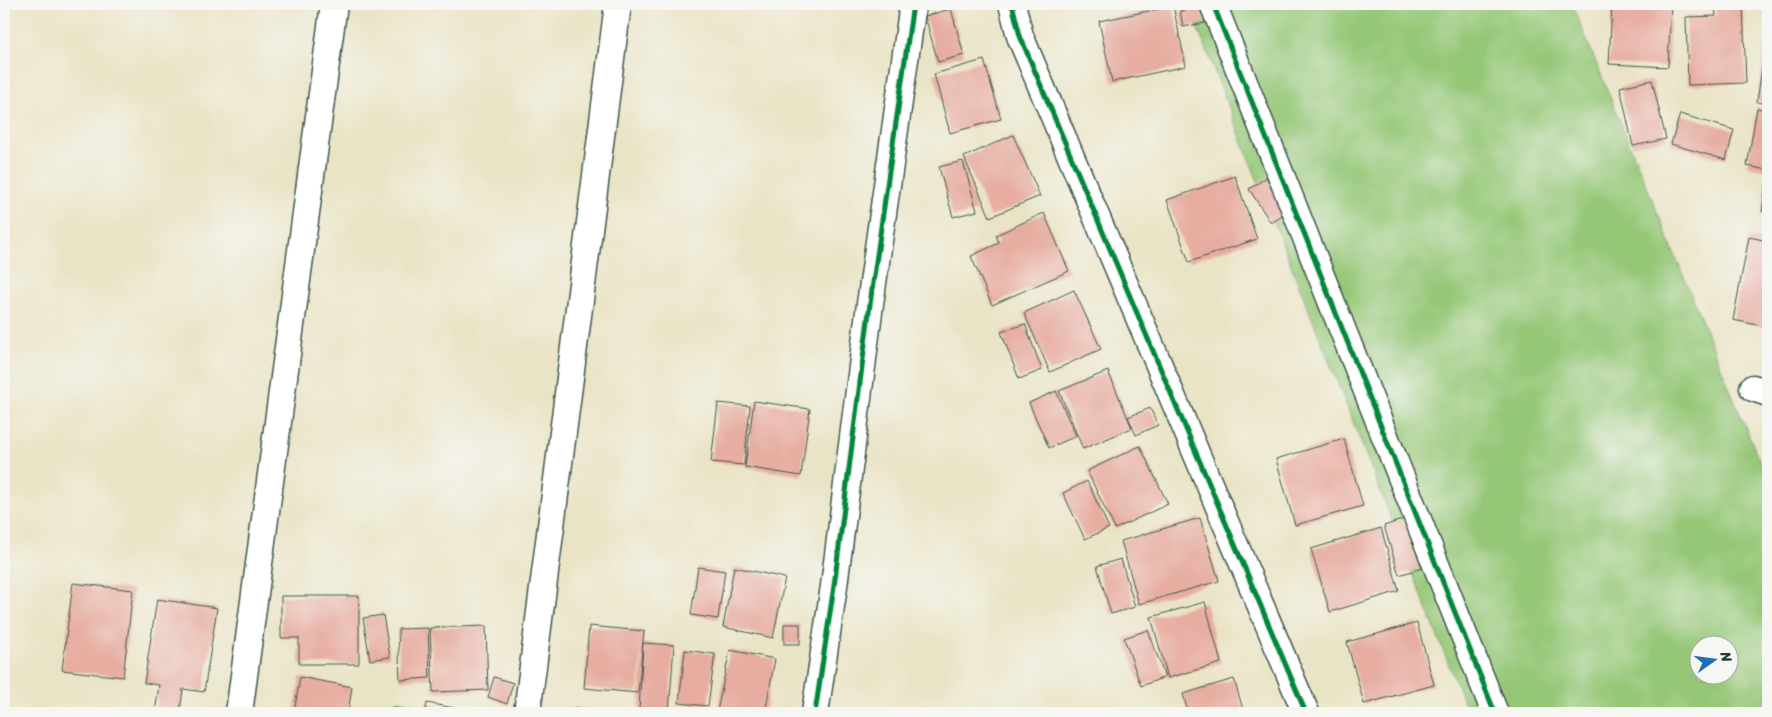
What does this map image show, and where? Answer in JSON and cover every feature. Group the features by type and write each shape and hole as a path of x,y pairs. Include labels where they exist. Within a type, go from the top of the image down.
{"street":[{"path":"239,713 334,4"},
{"path":"528,713 618,4"},
{"path":"814,713 834,586 870,304 913,4"},
{"path":"1012,4 1024,45 1306,713"},
{"path":"1213,4 1496,713"}],"green space":[{"path":"1188,4 1572,4 1768,482 1768,713 1468,713"}],"building":[{"path":"1612,4 1671,4 1668,67 1609,64"},
{"path":"1715,4 1743,4 1746,83 1688,85 1686,17 1716,16"},
{"path":"1173,6 1186,66 1112,82 1099,21"},
{"path":"1202,6 1205,23 1183,27 1180,11"},
{"path":"951,9 964,55 938,62 925,16"},
{"path":"1768,32 1768,104 1757,102"},
{"path":"984,60 1001,119 950,133 934,74"},
{"path":"1652,80 1666,139 1633,146 1620,87"},
{"path":"1757,108 1768,110 1768,170 1747,166"},
{"path":"1680,114 1734,130 1726,160 1671,144"},
{"path":"1013,135 1040,196 990,217 964,157"},
{"path":"963,161 977,211 953,217 939,167"},
{"path":"1235,176 1257,239 1189,262 1167,200"},
{"path":"1267,177 1289,212 1271,223 1249,189"},
{"path":"1766,184 1768,184 1768,212 1762,212"},
{"path":"1044,213 1069,271 992,305 971,256 999,243 996,235"},
{"path":"1749,237 1768,241 1767,327 1733,320"},
{"path":"1074,290 1101,349 1050,372 1024,313"},
{"path":"1025,324 1042,370 1019,379 1001,332"},
{"path":"1108,371 1132,428 1083,449 1059,391"},
{"path":"1056,391 1076,436 1049,448 1029,403"},
{"path":"754,401 810,409 801,476 745,467"},
{"path":"718,403 750,406 744,465 711,462"},
{"path":"1150,408 1158,425 1136,435 1128,417"},
{"path":"1344,439 1363,506 1295,525 1276,459"},
{"path":"1140,446 1168,504 1115,529 1087,471"},
{"path":"1087,481 1109,528 1085,539 1063,493"},
{"path":"1200,518 1219,581 1139,604 1121,541"},
{"path":"1407,518 1422,568 1399,575 1384,526"},
{"path":"1381,528 1399,591 1330,612 1311,549"},
{"path":"1121,559 1135,607 1111,614 1097,566"},
{"path":"698,567 725,571 718,619 691,615"},
{"path":"734,567 785,578 773,638 723,627"},
{"path":"73,583 133,590 123,677 62,670"},
{"path":"281,596 359,596 359,664 299,664 299,638 281,638"},
{"path":"157,599 217,608 204,692 183,689 180,713 155,713 159,685 144,683"},
{"path":"1205,602 1221,663 1168,678 1151,617"},
{"path":"383,615 390,657 370,660 363,618"},
{"path":"1417,623 1434,685 1364,704 1347,642"},
{"path":"784,624 800,624 800,644 784,644"},
{"path":"486,626 488,690 433,692 430,628"},
{"path":"589,626 644,631 638,693 584,688"},
{"path":"428,628 430,678 400,680 398,629"},
{"path":"1148,630 1165,677 1141,686 1124,638"},
{"path":"643,643 674,645 669,712 639,710"},
{"path":"685,650 715,654 708,706 679,703"},
{"path":"730,650 775,659 765,713 717,711"},
{"path":"300,677 352,687 348,713 294,713"},
{"path":"494,677 513,683 507,704 488,697"},
{"path":"1234,679 1244,713 1188,713 1183,694"},
{"path":"427,703 476,712 476,713 425,713"},
{"path":"391,707 416,711 415,713 391,713"},
{"path":"575,708 610,712 610,713 574,713"}],"cycle path":[{"path":"815,713 834,586 870,304 913,4"},
{"path":"1012,4 1020,36 1306,713"},
{"path":"1213,4 1495,713"}]}
